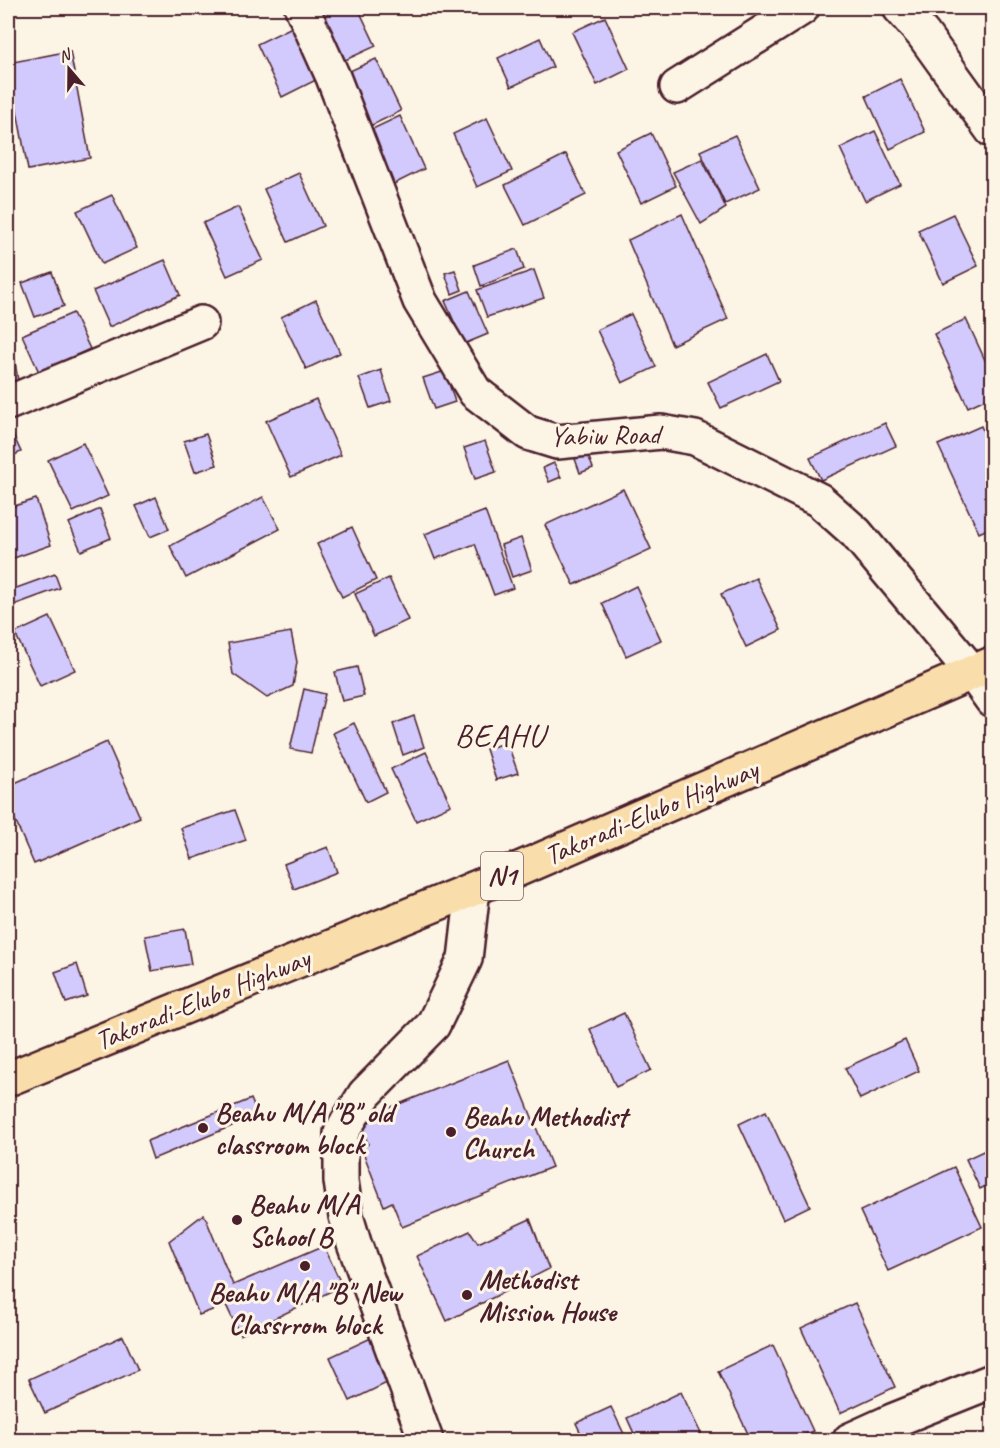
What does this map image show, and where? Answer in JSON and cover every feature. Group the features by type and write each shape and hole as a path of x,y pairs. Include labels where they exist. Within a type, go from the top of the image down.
{"highway":[{"name":"Takoradi-Elubo Highway","path":"8,1079 473,889 982,668"}],"street":[{"name":"Yabiw Road","path":"302,8 333,77 420,301 475,393 528,433 557,442 661,432 695,438 819,500 856,532 982,668 993,700"},
{"path":"677,87 802,8"},
{"path":"900,8 923,34 993,130"},
{"path":"8,403 201,323"},
{"path":"426,1440 346,1216 341,1181 341,1133 364,1094 433,1025 465,959 473,889"},
{"path":"850,1440 993,1381"}],"building":[{"path":"321,8 358,8 376,46 341,62 317,10"},
{"path":"605,17 629,69 597,85 572,32"},
{"path":"292,27 316,80 282,97 257,44"},
{"path":"540,38 553,67 511,87 498,58"},
{"path":"70,51 90,158 28,170 8,63"},
{"path":"376,59 401,111 366,128 341,75"},
{"path":"900,79 925,132 890,149 866,96"},
{"path":"400,116 424,169 390,186 364,133"},
{"path":"487,118 512,171 477,187 453,134"},
{"path":"875,131 900,184 865,201 840,148"},
{"path":"651,133 676,186 641,203 616,150"},
{"path":"735,135 760,188 725,204 700,151"},
{"path":"566,154 586,195 525,225 505,185"},
{"path":"702,159 726,208 701,224 673,172"},
{"path":"299,173 323,226 288,242 264,189"},
{"path":"112,195 137,248 102,264 77,211"},
{"path":"238,207 263,260 227,276 203,223"},
{"path":"682,214 728,319 672,345 628,240"},
{"path":"953,214 978,266 943,283 918,230"},
{"path":"517,249 524,269 481,286 474,265"},
{"path":"165,260 180,295 109,327 93,291"},
{"path":"455,270 462,290 452,294 445,273"},
{"path":"534,270 544,298 487,317 477,290"},
{"path":"52,272 64,306 35,317 22,283"},
{"path":"469,291 488,334 464,344 445,301"},
{"path":"316,300 340,353 306,369 281,317"},
{"path":"73,313 90,349 39,372 22,335"},
{"path":"631,314 656,367 622,383 597,330"},
{"path":"966,319 992,375 992,396 968,407 934,334"},
{"path":"767,354 779,381 721,408 708,382"},
{"path":"14,355 18,381 8,383 8,357"},
{"path":"381,370 391,401 370,408 359,378"},
{"path":"445,371 455,402 434,409 423,378"},
{"path":"316,399 341,455 291,477 266,421"},
{"path":"885,423 896,446 821,480 810,458"},
{"path":"8,424 21,452 8,458"},
{"path":"981,426 992,451 992,527 979,533 938,445"},
{"path":"206,434 217,465 195,472 184,441"},
{"path":"485,441 496,472 475,479 464,448"},
{"path":"83,443 108,496 73,512 48,460"},
{"path":"587,452 593,468 580,473 574,456"},
{"path":"554,463 561,477 549,482 543,468"},
{"path":"623,489 651,549 574,585 545,525"},
{"path":"156,497 169,529 150,537 136,506"},
{"path":"263,497 280,529 186,578 170,546"},
{"path":"36,499 51,545 11,559 8,549 8,508"},
{"path":"100,509 111,538 81,551 69,523"},
{"path":"485,511 513,588 494,595 475,544 435,559 425,534"},
{"path":"352,527 376,580 342,597 317,544"},
{"path":"521,538 532,570 512,577 501,545"},
{"path":"55,574 60,588 11,606 8,591"},
{"path":"389,578 408,620 374,636 355,594"},
{"path":"756,578 781,630 746,647 721,594"},
{"path":"636,586 661,640 626,656 602,603"},
{"path":"50,617 75,670 40,686 15,633"},
{"path":"291,632 297,662 293,686 267,698 233,674 228,643"},
{"path":"357,667 364,696 342,701 335,672"},
{"path":"304,689 325,694 311,753 290,749"},
{"path":"414,716 424,747 403,755 393,724"},
{"path":"354,723 386,792 366,802 333,733"},
{"path":"107,742 140,817 34,864 8,804 8,786"},
{"path":"507,742 518,773 496,780 486,749"},
{"path":"426,752 451,805 416,821 391,769"},
{"path":"235,810 246,840 192,859 181,828"},
{"path":"328,847 337,872 294,889 284,864"},
{"path":"185,929 191,964 152,971 145,936"},
{"path":"77,964 87,996 66,1003 55,972"},
{"path":"624,1013 651,1070 616,1087 590,1029"},
{"path":"905,1040 919,1071 860,1099 845,1068"},
{"name":"Beahu Methodist Church","path":"509,1060 552,1167 402,1227 392,1202 384,1206 361,1147 368,1144 359,1120"},
{"name":"Beahu M/A \"B\" old classroom block","path":"251,1099 258,1115 153,1159 147,1141"},
{"path":"766,1111 810,1206 783,1219 739,1124"},
{"path":"992,1147 992,1183 980,1189 966,1159"},
{"path":"954,1167 982,1227 888,1271 860,1211"},
{"name":"Beahu M/A \"B\" New Classrrom block","path":"204,1214 233,1285 324,1246 342,1286 240,1335 226,1305 199,1315 169,1241"},
{"name":"Methodist Mission House","path":"530,1219 549,1269 447,1321 417,1256 470,1231 478,1243"},
{"path":"855,1303 895,1387 840,1413 801,1328"},
{"path":"123,1336 138,1370 45,1413 29,1379"},
{"path":"373,1337 393,1380 350,1401 330,1357"},
{"path":"773,1345 813,1431 791,1440 751,1440 718,1371"},
{"path":"681,1392 704,1440 637,1440 627,1418"},
{"path":"611,1407 627,1440 584,1440 576,1423"}],"place":[{"name":"Beahu M/A \"B\" old classroom block","path":"203,1128"},
{"name":"Beahu Methodist Church","path":"451,1132"},
{"name":"Beahu M/A School B","path":"237,1220"},
{"name":"Beahu M/A \"B\" New Classrrom block","path":"305,1266"},
{"name":"Methodist Mission House","path":"467,1295"}],"district":[{"name":"BEAHU","path":"500,735"}]}
